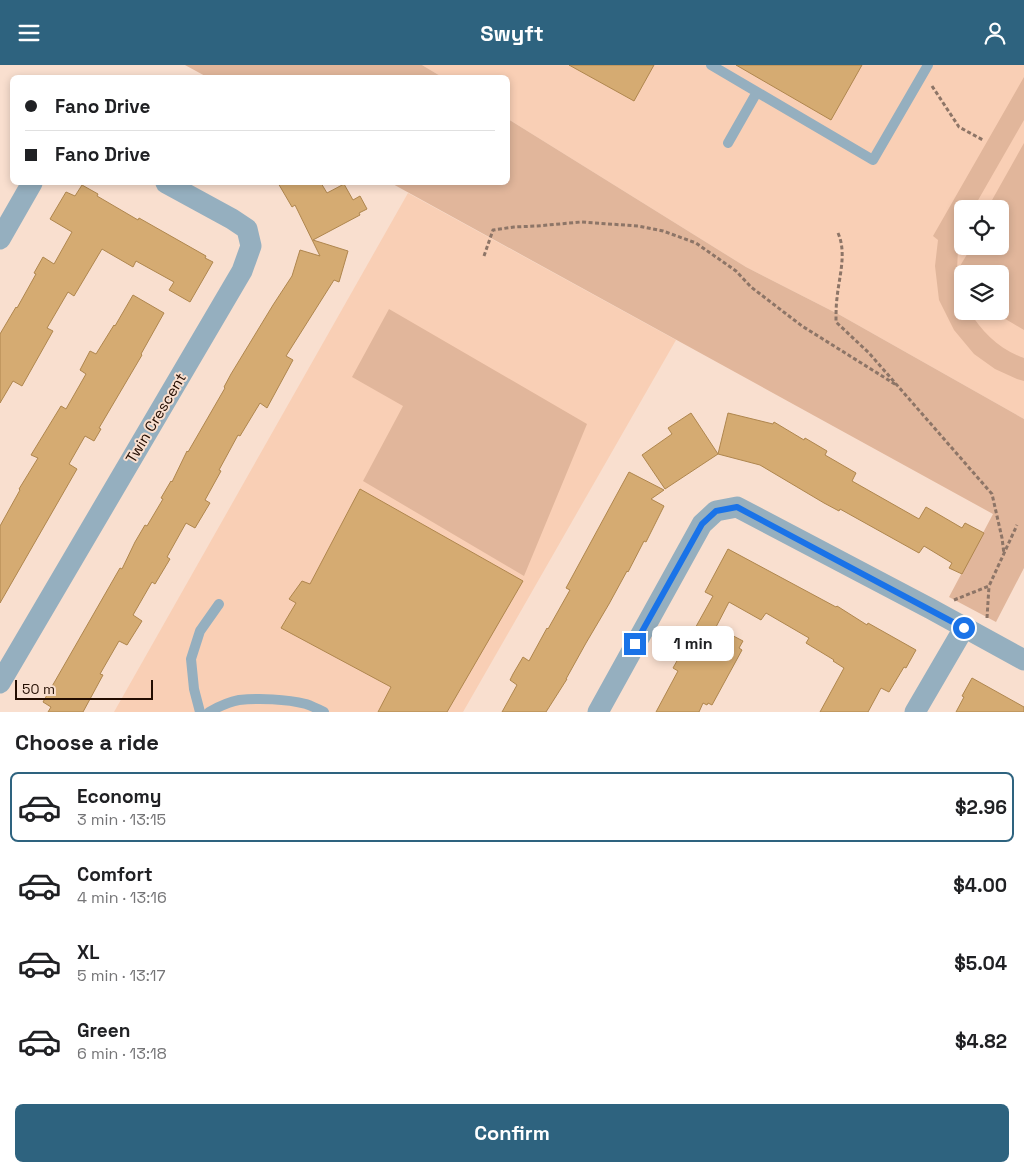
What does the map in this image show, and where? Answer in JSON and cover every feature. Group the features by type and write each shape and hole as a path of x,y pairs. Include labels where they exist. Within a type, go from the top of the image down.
{"street":[{"path":"0,239 31,185"},
{"name":"Twin Crescent","path":"0,683 242,271 250,246 247,229 170,185"},
{"path":"598,712 702,524 716,511 737,507 1024,660"},
{"path":"914,712 964,628"}],"lane":[{"path":"711,65 873,160 926,69"},
{"path":"728,143 757,92"},
{"path":"200,712 194,689 191,659 200,631 219,604"},
{"path":"209,712 237,700 259,700 307,704 324,712"}],"path":[{"path":"926,69 960,127 983,140"},
{"path":"484,256 493,229 580,222 663,231 696,243 736,271 752,287 802,326 898,386"},
{"path":"838,233 841,240 842,271 836,299 836,322 869,353 992,494 1004,554"},
{"path":"985,640 989,586 1018,525"},
{"path":"931,609 989,586"}],"shaded area":[{"path":"185,65 422,65 439,75 203,75"},
{"path":"422,65 1024,65 1024,419 840,315 746,267 510,120 510,75 439,75"},
{"path":"1024,77 1024,120 978,200 954,200 954,255 958,255 957,265 954,265 954,320 976,320 999,345 1024,358 1024,381 995,369 974,354 954,330 939,300 935,266 938,240 933,236"},
{"path":"510,120 746,267 840,315 1024,419 1024,568 996,622 949,597 993,514 395,185 510,185"},
{"path":"1024,143 1024,330 1007,320 1009,320 1009,265 961,265 967,255 1009,255 1009,200 992,200"},
{"path":"408,193 676,340 463,712 114,712"},
{"path":"389,309 587,424 524,576 363,481 403,406 352,377"}],"building":[{"path":"569,65 654,65 634,101"},
{"path":"736,65 862,65 831,120"},
{"path":"82,185 98,194 97,196 206,256 205,258 213,262 190,302 169,290 174,282 136,261 133,267 102,249 74,296 68,292 47,328 53,331 22,386 13,381 0,403 0,334 36,274 34,273 43,257 54,264 72,232 50,219 66,192 75,196"},
{"path":"279,185 322,185 327,193 345,185 353,200 360,196 367,209 359,213 360,215 313,240 348,251 339,282 334,280 286,356 293,360 267,408 260,403 240,436 238,435 205,500 210,503 195,528 186,523 167,557 170,559 155,584 152,582 133,615 142,621 127,645 119,641 100,674 103,675 83,712 48,712 51,707 43,702 120,568 122,569 145,525 147,526 163,499 161,498 172,482 187,451 225,388 231,374 292,276 300,250 320,256 295,205 292,207"},
{"path":"133,295 164,313 142,355 99,428 101,429 94,441 85,436 69,464 77,469 0,603 0,526 38,458 31,455 61,406 66,409 86,374 80,370 90,351 96,354"},
{"path":"691,413 718,454 665,489 642,455 672,434 668,428"},
{"path":"728,413 773,424 774,422 827,451 825,455 856,473 852,481 919,519 926,507 962,528 965,523 984,533 962,574 949,568 952,563 924,546 919,553 840,509 839,511 824,503 760,465 718,454"},
{"path":"629,472 664,490 651,499 664,506 646,542 644,541 567,679 546,712 502,712 517,685 510,680 513,674 523,657 529,661 548,629 570,590 566,588"},
{"path":"360,489 523,581 447,712 378,712 391,687 281,628 296,603 289,599 302,581 310,584"},
{"path":"728,549 916,650 889,692 881,688 868,712 820,712 844,668 806,643 809,638 766,613 761,620 729,602 716,627 743,641 739,648 742,650 712,705 703,703 699,712 656,712 678,671 673,668 713,596 705,592"},
{"path":"972,678 1024,707 1024,712 956,712"}],"route":[{"path":"635,644 702,524 716,511 737,507 964,628"}]}
